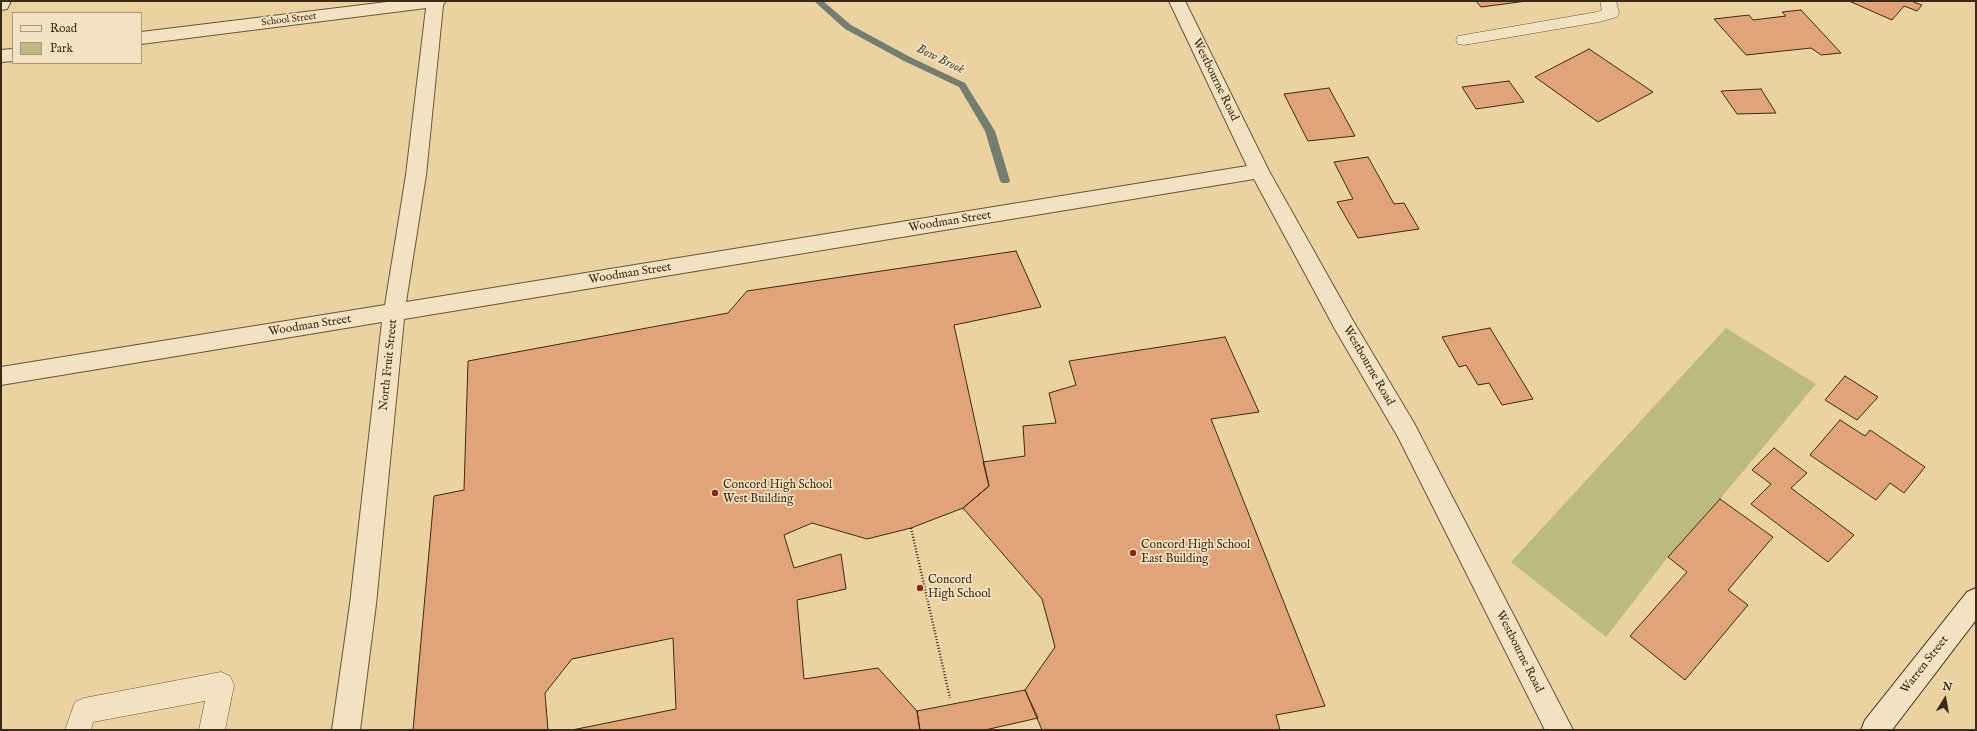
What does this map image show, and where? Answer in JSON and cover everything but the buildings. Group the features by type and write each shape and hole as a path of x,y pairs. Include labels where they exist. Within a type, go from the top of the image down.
{"street":[{"path":"1,5 3,1"},
{"name":"School Street","path":"142,38 436,1"},
{"name":"North Fruit Street","path":"346,730 363,604 394,313 416,176 436,1"},
{"name":"Westbourne Road","path":"1177,1 1259,171 1344,325 1406,430 1559,730"},
{"path":"1,56 12,55"},
{"name":"Woodman Street","path":"1,376 1259,171"},
{"name":"Warren Street","path":"1875,730 1976,600"}],"lane":[{"path":"1464,40 1599,17 1611,13 1608,1"},
{"path":"78,730 84,711 221,685 212,730"}],"path":[{"path":"911,528 950,698"}],"green space":[{"path":"1726,328 1816,384 1720,499 1668,557 1606,637 1511,562"}],"waterway":[{"name":"Bow Brook","path":"818,1 848,27 907,59 962,85 990,131 1005,181"}],"place":[{"name":"Concord High School West Building","path":"715,493"},
{"name":"Concord High School East Building","path":"1133,553"},
{"name":"Concord High School","path":"920,588"}]}
